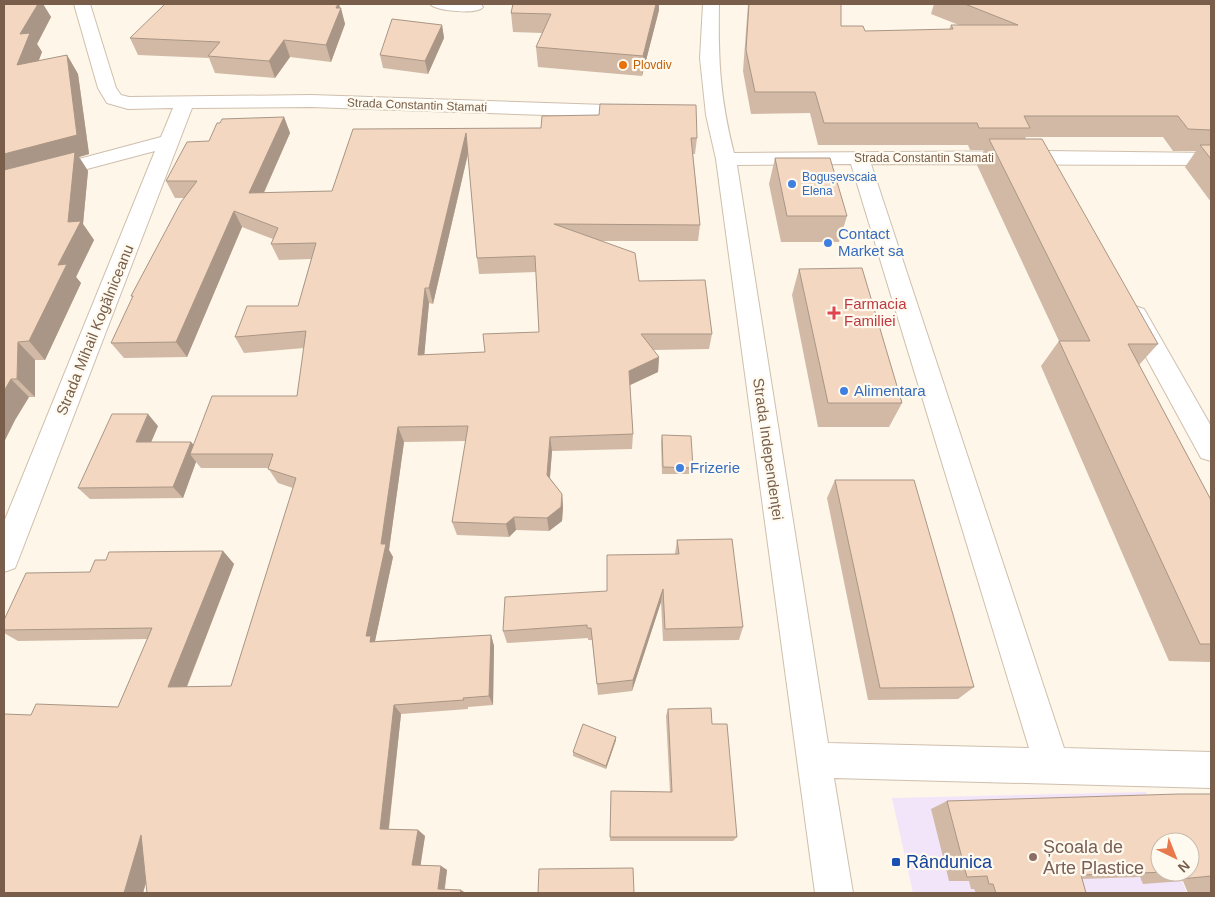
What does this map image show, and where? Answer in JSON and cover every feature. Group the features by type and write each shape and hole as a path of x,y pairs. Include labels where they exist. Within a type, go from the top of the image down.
{"street":[{"name":"Strada Constantin Stamati","path":"82,4 106,88 111,97 119,102 311,101 656,113"},
{"path":"438,4 475,7"},
{"name":"Strada Independenței","path":"711,4 705,114 726,159 834,893"},
{"name":"Strada Mihail Kogălniceanu","path":"4,558 185,101"},
{"path":"4,185 170,141"},
{"name":"Strada Constantin Stamati","path":"726,159 1046,157 1211,159"},
{"path":"1046,157 1060,183"},
{"path":"859,158 1052,766"},
{"path":"1124,295 1211,450"},
{"path":"813,760 1211,770"}],"shaded area":[{"name":"Școala de Arte Plastice","path":"1146,792 1162,832 1150,832 1150,882 1182,882 1187,893 913,893 892,798"}],"building":[{"path":"4,4 38,4 20,34 30,33 17,65 67,55 77,135 4,154"},
{"path":"165,4 338,4 336,8 341,8 326,45 284,40 269,61 208,56 220,42 130,38"},
{"path":"513,4 656,4 643,56 536,47 551,14 511,13"},
{"path":"749,4 841,4 841,26 863,26 865,31 953,29 951,25 1018,25 965,4 1211,4 1211,130 1188,129 1178,116 1024,116 1030,128 979,128 977,123 824,123 815,92 755,92 746,50"},
{"path":"392,19 442,25 425,61 380,55"},
{"path":"600,104 696,105 697,138 691,138 700,225 554,224 635,253 639,281 705,280 712,334 641,334 659,357 629,371 633,434 550,437 547,475 562,494 561,507 547,518 514,517 506,524 452,522 468,426 398,427 381,544 386,544 366,636 371,636 370,642 491,635 489,696 463,698 464,700 394,705 380,829 418,830 412,865 441,866 438,889 461,890 460,893 147,893 141,835 124,893 4,893 4,714 31,715 36,704 118,707 152,628 4,630 4,620 26,573 90,572 95,560 106,560 109,552 223,551 168,687 231,686 296,478 268,469 273,454 190,454 212,396 297,396 306,331 235,337 247,306 298,306 316,243 271,244 278,228 234,211 176,342 111,343 133,296 131,296 181,202 197,181 166,181 187,142 209,141 217,123 220,123 222,119 284,117 249,193 332,191 353,129 541,128 542,116 599,115","holes":["466,133 477,258 535,256 539,332 483,334 485,352 418,355 425,288 429,288"]},
{"path":"989,139 1042,139 1158,344 1128,344 1211,500 1211,644 1200,644 1059,341 1090,341"},
{"path":"1200,145 1211,145 1211,159"},
{"path":"75,152 68,222 81,221 58,265 67,264 29,341 18,342 17,379 11,379 4,391 4,170"},
{"path":"775,158 830,158 847,216 787,216"},
{"path":"862,268 902,403 828,403 799,269"},
{"path":"112,414 148,414 136,442 191,442 173,487 78,488"},
{"path":"662,435 691,436 693,468 663,467"},
{"path":"835,480 914,480 974,687 880,688"},
{"path":"732,539 743,627 665,629 663,589 633,680 597,684 591,628 587,628 587,625 503,631 505,597 607,591 607,555 679,554 677,540"},
{"path":"711,708 712,724 727,724 737,837 610,837 611,791 672,792 668,709"},
{"path":"583,724 616,737 606,766 573,752"},
{"name":"Școala de Arte Plastice","path":"1211,794 1211,876 1200,877 1200,832 1150,832 1150,873 1081,875 1086,893 996,893 993,884 989,884 987,876 967,877 947,801"},
{"path":"633,868 634,893 538,893 539,869"}],"place":[{"name":"Plovdiv","path":"623,65"},
{"name":"Bogușevscaia Elena","path":"792,184"},
{"name":"Contact Market sa","path":"828,243"},
{"name":"Farmacia Familiei","path":"834,313"},
{"name":"Alimentara","path":"844,391"},
{"name":"Frizerie","path":"680,468"},
{"name":"Școala de Arte Plastice","path":"1033,857"},
{"name":"Rândunica","path":"896,862"}]}
